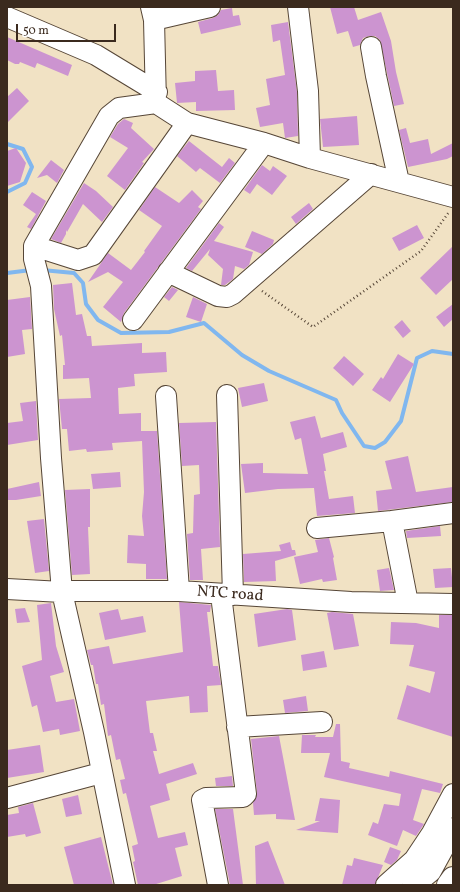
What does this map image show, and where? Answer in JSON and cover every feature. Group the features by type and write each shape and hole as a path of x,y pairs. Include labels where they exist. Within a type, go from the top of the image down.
{"main road":[{"path":"413,885 422,866 453,829"}],"street":[{"path":"157,98 153,13 210,7"},
{"path":"298,7 308,91 310,158"},
{"path":"7,17 96,55 157,98 186,123 264,143 310,158 453,197"},
{"path":"371,47 399,182"},
{"path":"125,885 101,773 94,732 62,592 50,458 41,286 34,252 109,116 119,108 157,98"},
{"path":"34,252 78,260 94,255 186,123"},
{"path":"133,320 264,143"},
{"path":"168,272 218,296 227,297 248,281 371,174"},
{"path":"218,885 202,800 206,798 243,797 246,794 237,727 227,595 227,395"},
{"path":"166,396 179,591"},
{"path":"317,528 392,521 453,513"},
{"path":"392,521 408,603"},
{"name":"NTC road","path":"7,589 62,592 179,591 351,602 453,604"},
{"path":"237,727 322,722"},
{"path":"7,798 101,773"},
{"path":"386,885 422,866 432,833 453,794"},
{"path":"422,866 451,883"}],"path":[{"path":"248,281 313,327 421,250 453,206"}],"building":[{"path":"330,7 354,7 358,20 381,12 391,41 396,72 404,104 394,106 380,40 375,36 369,36 363,38 360,45 353,47 348,31 337,34"},
{"path":"232,8 233,16 239,15 241,25 201,34 198,22 213,18 218,15 221,10"},
{"path":"288,22 297,92 298,136 285,138 283,123 260,127 256,108 270,105 266,79 285,75 280,40 273,42 271,25"},
{"path":"7,37 72,65 68,76 37,63 35,68 20,62 19,64 15,64 7,60"},
{"path":"216,70 218,91 234,90 235,110 196,111 196,102 177,103 175,83 195,81 195,71"},
{"path":"17,88 29,101 7,123 7,97"},
{"path":"357,116 359,145 323,147 320,119"},
{"path":"124,119 133,123 131,128 154,149 142,162 144,163 125,190 107,176 128,148 110,137 118,124"},
{"path":"406,128 410,143 428,139 431,154 453,143 453,156 447,159 408,167 399,130"},
{"path":"189,141 222,167 229,158 235,163 220,183 200,168 196,172 177,156"},
{"path":"16,148 26,163 20,182 7,186 7,151"},
{"path":"51,160 64,170 57,183 47,175 37,178"},
{"path":"262,165 270,171 273,166 287,176 272,195 257,184 250,194 244,190"},
{"path":"84,183 96,191 113,207 102,222 83,204 67,232 66,230 66,234 61,243 51,239"},
{"path":"155,187 179,203 192,190 203,201 198,207 201,209 124,313 121,322 103,307 123,282 108,272 88,282 108,253 131,270 145,252 144,251 162,226 139,210"},
{"path":"32,192 46,201 31,229 27,227 36,214 23,205"},
{"path":"309,203 313,209 296,224 291,217"},
{"path":"219,223 224,227 214,241 253,252 249,265 244,269 235,266 233,279 225,285 221,285 223,269 208,255 210,249 192,271 186,268"},
{"path":"417,225 424,238 399,251 392,238"},
{"path":"252,231 274,240 273,244 262,254 245,247"},
{"path":"453,246 453,279 436,295 420,278"},
{"path":"72,283 76,315 82,314 87,336 91,336 92,346 142,343 142,353 166,352 167,372 134,374 135,386 118,388 119,414 141,413 141,431 157,431 167,579 146,579 146,564 127,563 128,535 144,536 142,516 144,492 142,441 112,443 113,450 87,452 86,449 69,451 67,429 62,429 59,399 91,398 89,378 63,379 63,365 65,365 62,335 60,336 54,309 53,285"},
{"path":"172,287 178,290 169,301 164,297"},
{"path":"30,297 32,329 22,330 25,354 7,357 7,300"},
{"path":"193,297 207,304 201,322 186,317"},
{"path":"453,304 453,319 444,327 436,317"},
{"path":"402,320 411,331 403,338 394,327"},
{"path":"398,354 414,364 390,402 372,390 381,377 383,379"},
{"path":"344,356 364,374 353,386 333,368"},
{"path":"264,383 268,401 242,407 238,388"},
{"path":"36,401 38,440 7,445 7,423 23,421 20,403"},
{"path":"315,416 321,438 343,432 347,447 323,454 326,471 324,471 329,499 353,496 355,513 317,516 314,488 278,489 245,493 241,464 263,463 263,473 308,474 301,438 295,440 290,422"},
{"path":"216,422 220,547 201,549 203,580 190,580 187,534 193,533 194,495 200,494 199,465 182,466 179,423"},
{"path":"408,456 416,492 453,487 453,502 378,511 376,491 392,489 385,461"},
{"path":"120,472 121,487 93,489 91,474"},
{"path":"39,482 41,496 7,500 7,489"},
{"path":"90,489 90,527 88,527 90,574 72,575 65,490"},
{"path":"44,519 49,571 35,573 27,521"},
{"path":"440,526 441,536 407,538 406,531"},
{"path":"329,538 334,557 337,580 323,582 322,579 300,584 294,557 318,552 315,540"},
{"path":"290,542 292,550 295,550 296,555 275,561 276,581 244,582 243,554 281,551 279,545"},
{"path":"389,568 394,590 380,591 377,570"},
{"path":"451,568 453,587 435,588 433,569"},
{"path":"179,602 211,605 210,612 207,612 213,666 218,666 221,685 207,686 208,712 190,713 189,696 146,701 150,733 153,733 157,751 153,751 159,774 193,763 197,774 166,784 170,800 150,806 158,838 185,832 188,845 175,848 182,876 153,885 138,885 133,862 135,861 132,846 138,844 126,793 123,794 120,780 125,779 120,759 116,760 111,735 108,736 104,704 101,705 98,684 96,684 93,665 91,665 87,650 109,646 113,664 183,652"},
{"path":"51,603 56,646 64,672 50,676 56,702 74,699 80,731 60,735 59,729 43,732 37,705 32,707 22,666 42,660 37,605"},
{"path":"25,608 30,622 17,623 15,609"},
{"path":"118,609 121,620 143,616 146,632 105,640 99,613"},
{"path":"287,609 292,610 296,640 258,647 254,614"},
{"path":"327,613 353,614 359,646 334,650"},
{"path":"439,615 453,615 453,737 397,719 407,685 430,693 435,672 409,666 414,645 390,644 391,622 416,623 439,628"},
{"path":"324,651 327,667 303,671 301,655"},
{"path":"306,696 308,711 285,713 283,700"},
{"path":"336,724 340,724 341,761 350,763 349,768 389,777 390,771 443,784 440,793 422,789 413,820 424,824 416,836 403,830 397,846 368,835 373,822 378,824 384,804 399,806 401,794 324,777 330,753 301,753 302,735 333,737"},
{"path":"279,736 295,820 276,819 276,814 254,815 253,803 257,793 251,739"},
{"path":"40,745 44,772 7,778 7,750"},
{"path":"232,776 233,786 216,786 215,778"},
{"path":"78,795 82,814 66,817 62,799"},
{"path":"320,798 340,800 338,833 296,830 320,821 315,821"},
{"path":"33,803 41,833 26,837 25,834 7,837 7,815 19,813 18,807"},
{"path":"215,809 233,809 243,885 230,885"},
{"path":"101,837 113,885 74,885 64,847"},
{"path":"268,841 285,885 256,885 255,846"},
{"path":"390,847 401,851 397,860 391,865 384,862"},
{"path":"354,858 383,865 375,885 342,885 347,865 352,866"}],"waterway":[{"path":"7,144 23,149 32,167 25,183 7,192"},
{"path":"7,273 31,270"},
{"path":"42,270 74,273 83,283 86,304 98,320 121,333 169,332 204,323 242,355 269,371 336,400 342,413 364,446 375,448 385,442 401,421 417,358 432,351 453,354"}]}
